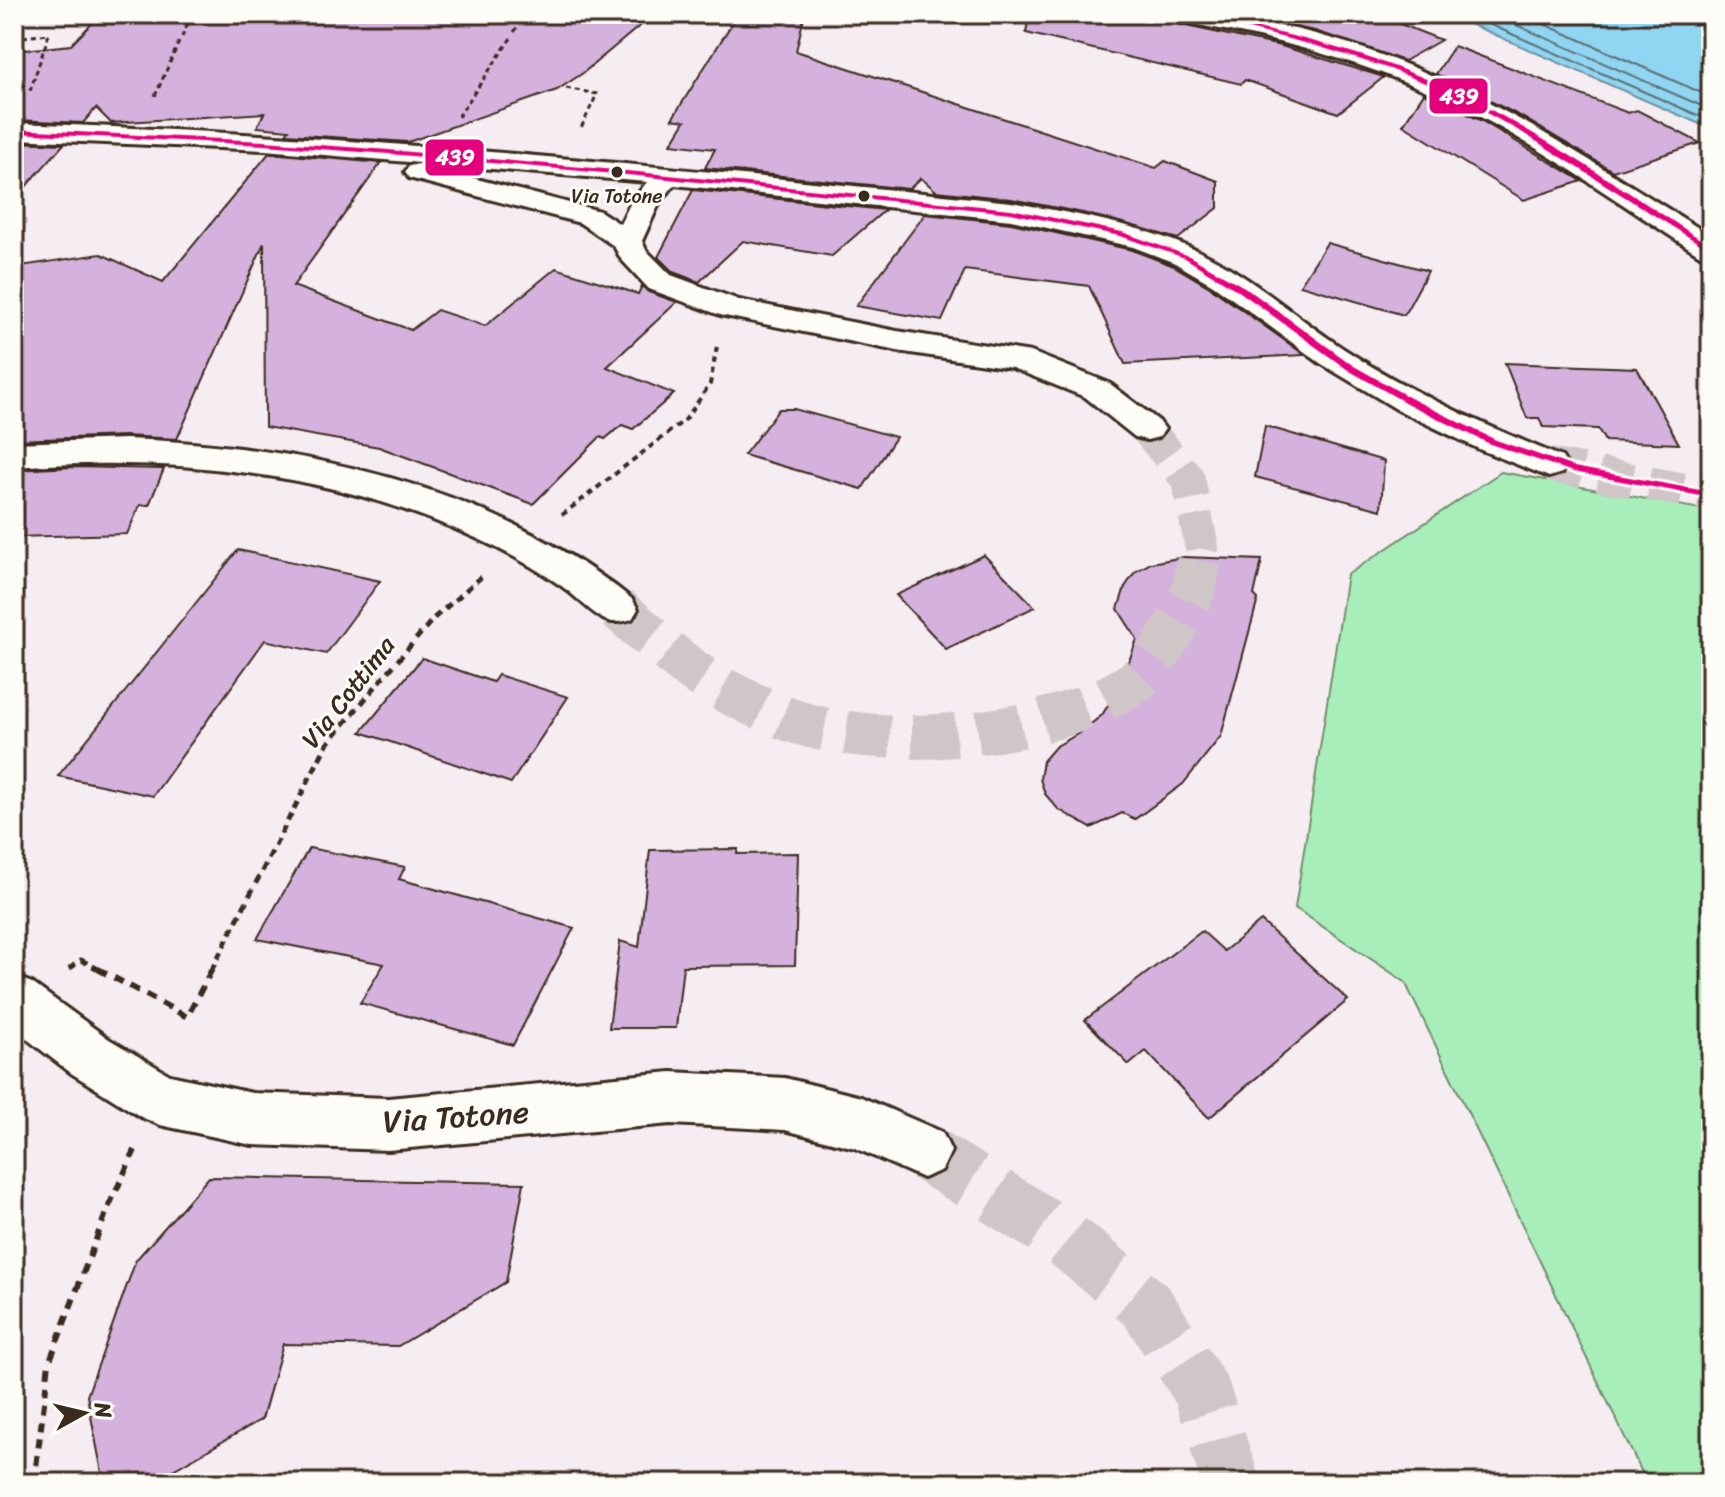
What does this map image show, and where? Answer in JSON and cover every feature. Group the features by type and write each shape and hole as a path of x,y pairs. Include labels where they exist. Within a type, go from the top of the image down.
{"street":[{"path":"1176,14 1308,42 1421,80 1513,125 1711,249"},
{"path":"14,131 137,134 435,153 1011,211 1144,240 1189,258 1333,357 1397,394 1495,443 1549,465"},
{"path":"329,147 590,217 627,241 632,253 660,282 731,308 897,341 1019,359 1097,390 1147,429"},
{"path":"560,209 612,197 654,176"},
{"path":"627,241 654,176"},
{"path":"14,455 69,450 171,451 259,459 334,473 399,493 524,544 557,561 618,609"},
{"name":"Via Totone","path":"19,1003 90,1056 160,1099 252,1119 388,1124 671,1098 785,1104 861,1123 923,1151"}],"path":[{"path":"182,37 192,14"},
{"path":"514,32 527,14"},
{"path":"14,38 49,34 27,102"},
{"path":"435,153 511,38"},
{"path":"137,134 179,42"},
{"name":"Via Cottima","path":"19,1003 81,960 187,1017 327,744 433,619 498,562 686,419 710,384 720,324 731,308"},
{"path":"34,1483 49,1363 108,1208 160,1099"}],"green space":[{"path":"1501,472 1711,511 1711,1483 1647,1483 1405,982 1295,908 1347,575"}],"water":[{"path":"1441,14 1711,14 1711,129 1461,20"}],"building":[{"path":"101,14 654,14 583,73 557,90 408,142 286,134 289,130 257,127 264,113 111,123 96,108 83,123 14,120 14,51 71,45"},
{"path":"738,14 804,17 796,51 1156,168 1165,161 1218,181 1218,208 1178,239 1083,213 1011,199 936,191 921,178 909,189 705,168 715,149 671,144 685,121 672,119"},
{"path":"1029,14 1161,14 1167,22 1281,46 1384,77 1338,113 1245,80 1241,84 1026,33"},
{"path":"1209,14 1375,14 1441,40 1404,61 1315,31 1242,16"},
{"path":"1454,46 1628,113 1637,110 1700,143 1613,171 1520,116 1436,74"},
{"path":"1424,93 1482,121 1582,181 1524,200 1403,125"},
{"path":"14,142 64,144 14,200"},
{"path":"269,153 381,163 293,286 411,330 437,310 485,326 556,268 638,294 642,286 648,292 677,302 607,367 674,394 633,429 622,425 605,439 600,437 533,504 379,447 265,427 264,243 177,439 125,436 14,440 14,267 101,254 163,282"},
{"path":"693,190 885,210 832,256 743,241 699,282 673,272 658,257"},
{"path":"925,214 1011,223 1132,250 1174,266 1211,288 1305,355 1125,364 1089,286 965,270 942,321 856,306"},
{"path":"1327,243 1428,271 1404,315 1300,285"},
{"path":"1505,363 1637,368 1679,444 1605,441 1598,429 1543,427 1539,418 1527,418"},
{"path":"779,409 794,409 896,437 862,489 744,455"},
{"path":"1265,426 1384,461 1381,510 1255,477"},
{"path":"74,467 164,469 149,505 140,505 127,534 14,537 14,470"},
{"path":"238,550 380,581 326,654 265,640 153,796 58,776"},
{"path":"984,555 1035,607 946,649 896,595"},
{"path":"1184,557 1262,560 1254,595 1258,599 1221,736 1183,784 1135,819 1122,813 1091,828 1058,809 1045,794 1040,779 1043,761 1055,747 1102,715 1120,686 1137,639 1118,609 1125,587 1135,572 1151,563"},
{"path":"422,658 493,682 498,675 568,697 511,783 361,732"},
{"path":"309,848 405,867 399,879 574,928 513,1045 360,1003 384,964 257,939"},
{"path":"738,849 737,854 798,853 795,965 683,966 676,1028 609,1028 620,941 639,947 650,850"},
{"path":"1261,921 1348,1000 1209,1118 1146,1051 1129,1065 1085,1020 1202,931 1224,951"},
{"path":"209,1177 524,1183 506,1282 398,1346 283,1344 262,1419 150,1483 104,1483 87,1396 136,1260"}],"tunnel":[{"path":"1147,429 1188,479 1202,548 1199,563"},
{"path":"1549,465 1711,495"},
{"path":"618,609 703,678 780,716 818,728 862,735 960,735 1057,717 1099,701 1134,682 1157,655 1181,616 1193,592 1199,561"},
{"path":"923,1151 1064,1238 1147,1306 1202,1392 1231,1483"}],"transit line":[{"name":"439","path":"1176,14 1322,45 1427,82 1526,132 1711,249"},
{"name":"439","path":"14,131 264,143 638,174 1011,211 1122,234 1187,257 1243,290 1351,368 1411,402 1493,442 1573,469 1711,495"}],"place":[{"name":"Via Totone","path":"617,172"}]}
